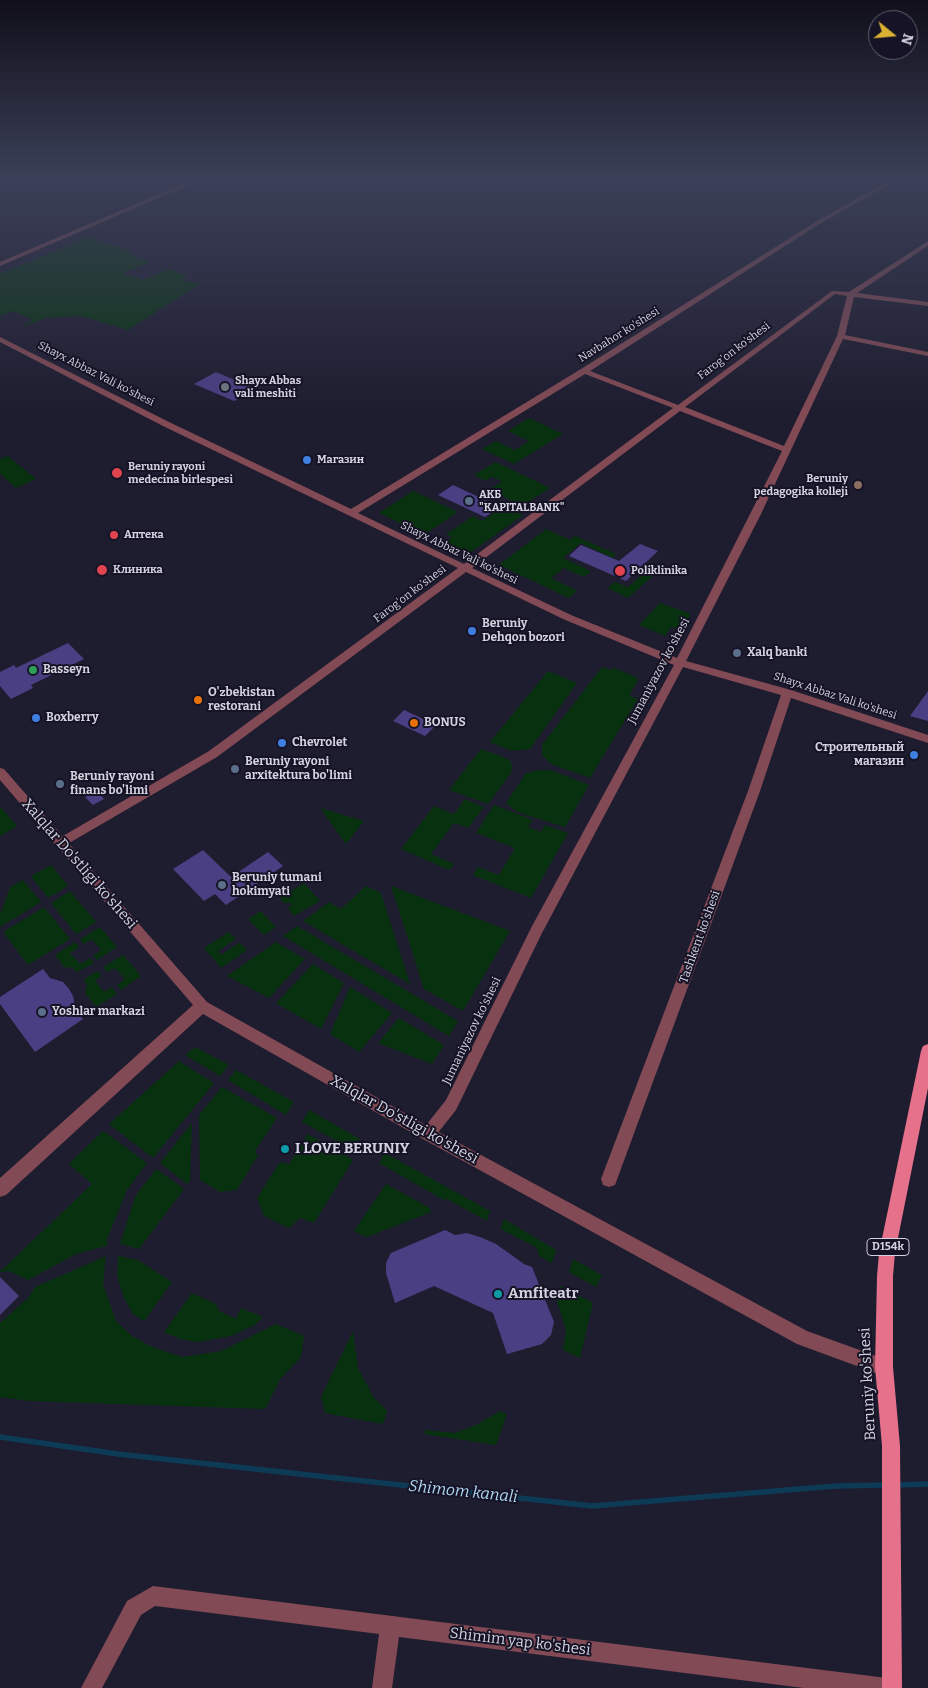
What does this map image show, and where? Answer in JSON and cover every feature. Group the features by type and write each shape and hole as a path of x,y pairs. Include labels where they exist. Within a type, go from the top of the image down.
{"main road":[{"name":"Beruniy ko'shesi","path":"892,1688 891,1446 884,1367 887,1253 928,1051"}],"street":[{"path":"0,264 19,256"},
{"name":"Navbahor ko'shesi","path":"350,514 584,371 766,256"},
{"path":"851,294 909,256"},
{"name":"Farog'on ko'shesi","path":"60,843 213,754 341,661 834,292 851,294"},
{"path":"851,294 928,304"},
{"name":"Jumaniyazov ko'shesi","path":"428,1134 451,1105 536,932 680,662 755,516 840,336 851,294"},
{"path":"840,336 928,354"},
{"name":"Shayx Abbaz Vali ko'shesi","path":"0,339 160,422 463,569 567,617 680,662 787,693 928,739"},
{"path":"584,371 785,449"},
{"name":"Tashkent ko'shesi","path":"609,1179 754,791 787,693"},
{"name":"Xalqlar Do'stligi ko'shesi","path":"0,772 202,1006 428,1134 803,1338 884,1367"},
{"path":"0,1189 202,1006"},
{"name":"Shimim yap ko'shesi","path":"91,1688 134,1608 153,1596 888,1688"},
{"path":"382,1688 390,1626"}],"green space":[{"path":"43,256 131,256 150,262 123,273 143,280 169,269 187,276 183,280 199,284 128,330 81,316 46,318 25,326 23,325 33,320 14,311 0,316 0,274"},
{"path":"529,418 563,434 514,464 482,449 496,441 515,450 529,441 508,431"},
{"path":"8,456 36,479 16,488 0,474 0,459"},
{"path":"496,462 550,488 522,506 489,490 502,481 492,477 485,481 474,475"},
{"path":"413,491 458,512 424,535 379,513"},
{"path":"504,506 523,515 467,555 444,543 452,537 446,534 473,516 482,521"},
{"path":"546,529 570,540 575,536 616,554 613,558 581,543 563,558 591,571 584,577 564,568 551,578 577,591 569,598 499,565"},
{"path":"656,563 664,566 628,598 608,588 615,582 628,587"},
{"path":"660,603 691,614 681,630 671,627 665,636 639,625"},
{"path":"602,667 610,670 614,668 636,677 638,680 629,696 638,699 590,778 551,764 542,755 542,745"},
{"path":"548,671 577,683 530,749 512,751 490,742"},
{"path":"481,749 506,758 511,762 512,766 511,773 488,804 449,790"},
{"path":"551,770 589,785 565,827 517,812 506,803 526,773"},
{"path":"465,799 484,807 468,828 454,823 431,854 454,864 449,870 401,849 434,806 454,814"},
{"path":"494,805 533,820 528,827 541,832 545,825 568,833 531,898 473,875 478,867 499,875 515,848 476,833"},
{"path":"0,806 17,826 0,836"},
{"path":"320,808 364,821 346,844"},
{"path":"51,865 68,886 48,898 31,876"},
{"path":"23,880 41,902 0,927 0,915 10,887"},
{"path":"304,883 320,901 294,916 288,908 292,905 289,902 285,904 280,898"},
{"path":"366,886 381,893 410,984 303,921 329,902 341,909"},
{"path":"391,886 510,931 463,1011 424,989"},
{"path":"70,891 96,922 76,934 51,903"},
{"path":"44,907 70,939 28,965 3,932"},
{"path":"261,911 276,927 264,935 248,919"},
{"path":"297,926 458,1021 449,1036 283,936"},
{"path":"100,927 117,947 97,960 93,956 101,950 92,939 84,944 80,939"},
{"path":"229,932 236,939 218,951 221,955 240,942 247,950 221,968 204,948"},
{"path":"75,942 79,947 70,953 80,964 90,958 94,963 77,972 73,968 64,967 55,955"},
{"path":"276,942 305,959 269,998 227,976"},
{"path":"123,955 141,976 121,990 117,985 125,979 115,968 107,972 103,967"},
{"path":"313,964 344,983 321,1029 276,1003"},
{"path":"97,971 102,976 95,980 104,992 112,987 117,994 96,1007 85,993 87,986 84,979"},
{"path":"350,987 392,1013 359,1052 330,1034"},
{"path":"399,1018 444,1045 432,1064 378,1043"},
{"path":"195,1047 229,1065 220,1076 185,1055"},
{"path":"179,1061 214,1083 153,1158 109,1124"},
{"path":"236,1070 294,1102 286,1115 228,1080"},
{"path":"222,1087 277,1118 255,1151 258,1155 237,1190 220,1192 200,1180 199,1115"},
{"path":"309,1110 360,1139 354,1150 302,1122"},
{"path":"192,1123 190,1181 187,1184 160,1163"},
{"path":"103,1131 147,1163 127,1190 107,1239 107,1246 76,1254 28,1280 9,1271 0,1272 0,1269 2,1270 92,1184 69,1164"},
{"path":"308,1134 353,1160 314,1223 300,1218 289,1228 264,1216 257,1198 280,1162 289,1164"},
{"path":"385,1153 490,1211 487,1221 447,1199 444,1200 379,1163"},
{"path":"156,1169 184,1189 139,1249 120,1244 136,1195"},
{"path":"386,1184 430,1208 431,1212 367,1237 354,1231"},
{"path":"504,1219 556,1250 552,1263 539,1256 537,1248 501,1229"},
{"path":"106,1256 103,1284 116,1321 132,1336 150,1346 182,1357 221,1351 276,1324 304,1336 301,1357 280,1379 265,1409 29,1401 0,1397 0,1323 28,1298 35,1287"},
{"path":"118,1256 138,1260 172,1282 144,1321 133,1314 124,1298 117,1275"},
{"path":"573,1259 602,1275 596,1287 569,1272"},
{"path":"560,1286 593,1303 580,1358 563,1350 566,1330 556,1298"},
{"path":"192,1293 216,1304 219,1311 236,1319 241,1308 263,1317 255,1325 231,1336 198,1342 180,1339 164,1332"},
{"path":"353,1331 358,1368 373,1396 387,1411 383,1424 325,1413 321,1397"},
{"path":"500,1411 507,1414 496,1445 424,1434 426,1430 454,1433 476,1425"}],"building":[{"name":"Shayx Abbas vali meshiti","path":"216,372 256,389 234,401 194,384"},
{"name":"АКБ \"KAPITALBANK\"","path":"453,485 500,507 485,517 438,495"},
{"name":"Poliklinika","path":"640,544 658,551 626,581 569,556 581,545 619,561"},
{"name":"Basseyn","path":"68,643 84,659 31,685 33,688 11,699 0,686 0,672 14,665 16,668"},
{"path":"928,691 928,721 910,716"},
{"name":"BONUS","path":"404,710 436,725 425,736 393,721"},
{"path":"96,790 104,799 93,805 85,797"},
{"name":"Beruniy tumani hokimyati","path":"203,850 231,877 268,852 283,866 226,905 215,894 204,901 173,869"},
{"name":"Yoshlar markazi","path":"43,969 50,978 63,982 69,989 73,996 76,1011 83,1019 35,1052 0,1004 0,997"},
{"name":"Amfiteatr","path":"445,1230 455,1235 467,1233 480,1237 496,1244 524,1264 532,1267 554,1322 551,1335 542,1344 507,1354 493,1313 434,1286 395,1303 386,1273 386,1263 391,1253"},
{"path":"0,1277 19,1296 0,1315"}],"waterway":[{"name":"Shimom kanali","path":"0,1437 118,1454 592,1506 836,1486 885,1485"},
{"name":"Shimom kanali","path":"897,1485 928,1484"}],"place":[{"name":"Shayx Abbas vali meshiti","path":"225,387"},
{"name":"Магазин","path":"307,460"},
{"name":"Beruniy rayoni medecina birlespesi","path":"117,473"},
{"name":"Beruniy pedagogika kolleji","path":"858,485"},
{"name":"АКБ \"KAPITALBANK\"","path":"469,501"},
{"name":"Аптека","path":"114,535"},
{"name":"Клиника","path":"102,570"},
{"name":"Poliklinika","path":"620,571"},
{"name":"Beruniy Dehqon bozori","path":"472,631"},
{"name":"Xalq banki","path":"737,653"},
{"name":"Basseyn","path":"33,670"},
{"name":"O'zbekistan restorani","path":"198,700"},
{"name":"Boxberry","path":"36,718"},
{"name":"BONUS","path":"414,723"},
{"name":"Chevrolet","path":"282,743"},
{"name":"Строительный магазин","path":"914,755"},
{"name":"Beruniy rayoni arxitektura bo'limi","path":"235,769"},
{"name":"Beruniy rayoni finans bo'limi","path":"60,784"},
{"name":"Beruniy tumani hokimyati","path":"222,885"},
{"name":"Yoshlar markazi","path":"42,1012"},
{"name":"I LOVE BERUNIY","path":"285,1149"},
{"name":"Amfiteatr","path":"498,1294"}]}
